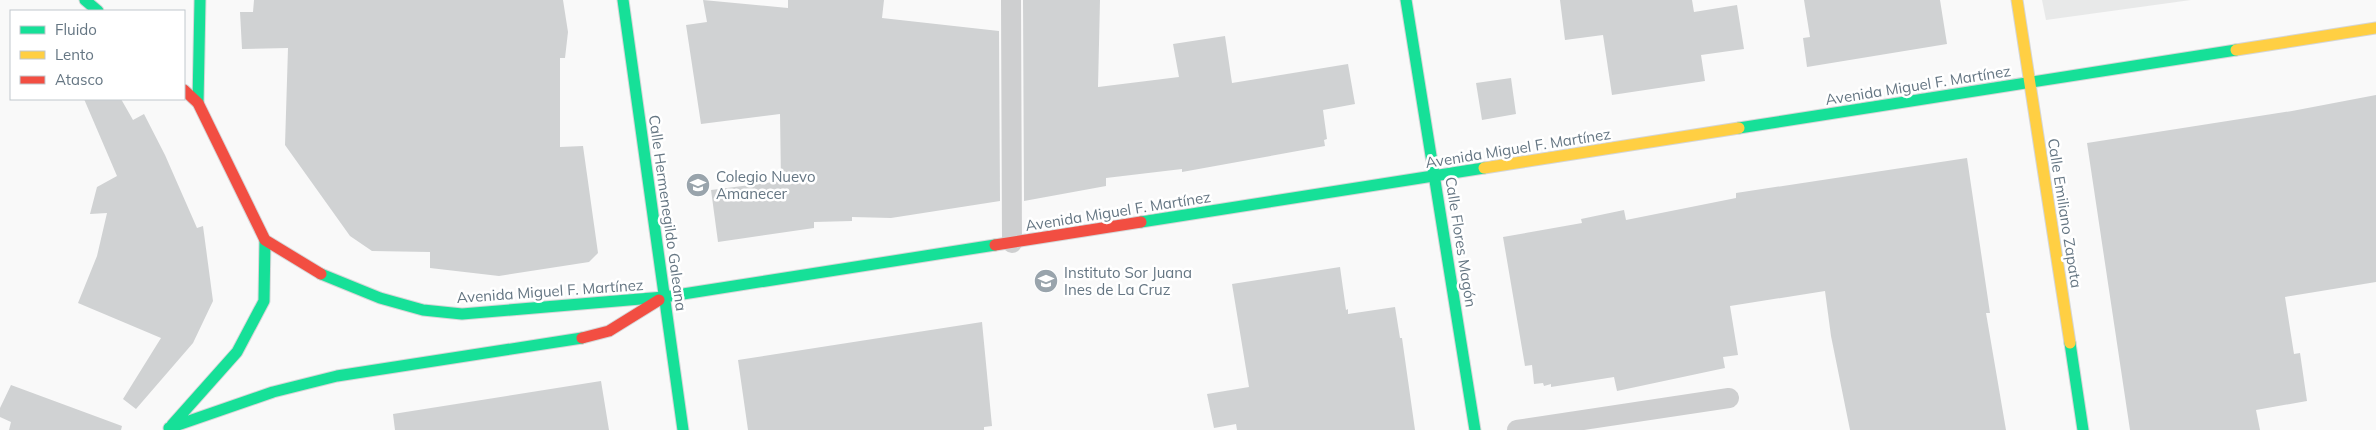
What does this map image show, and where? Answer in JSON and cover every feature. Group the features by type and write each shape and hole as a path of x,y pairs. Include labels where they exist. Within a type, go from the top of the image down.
{"main road":[{"path":"85,0 97,10"},
{"path":"198,103 200,0"},
{"name":"Calle Hermenegildo Galeana","path":"623,0 683,430"},
{"name":"Calle Flores Magón","path":"1406,0 1475,430"},
{"name":"Calle Emiliano Zapata","path":"2017,0 2083,430"},
{"name":"Avenida Miguel F. Martínez","path":"265,240 312,270 380,298 423,310 462,314 664,297 2376,28"},
{"path":"168,429 237,352 264,301 265,240 198,103 185,91"},
{"name":"Avenida Miguel F. Martínez","path":"168,429 258,396 299,384 337,376 591,337 609,331 664,297"}],"lane":[{"path":"1011,0 1012,243"},
{"path":"1517,430 1729,398"}],"shaded area":[{"path":"2042,0 2191,0 2046,20"}],"building":[{"path":"254,0 563,0 568,32 565,58 560,58 560,147 583,146 598,253 589,262 499,276 430,268 430,252 372,251 350,236 285,145 288,48 242,49 240,12 253,12"},
{"path":"703,0 788,8 788,0 884,0 882,18 999,31 1000,201 891,218 852,217 852,221 814,222 814,228 718,242 711,190 781,181 780,114 701,124 686,25 707,22"},
{"path":"1023,0 1100,0 1098,87 1179,77 1173,44 1225,36 1232,83 1348,64 1355,104 1323,110 1327,139 1324,140 1325,146 1182,172 1182,169 1106,178 1106,186 1024,201"},
{"path":"1560,0 1692,0 1694,12 1737,5 1744,49 1701,55 1705,81 1612,95 1603,35 1565,40"},
{"path":"1804,0 1940,0 1947,44 1807,67 1803,38 1810,37"},
{"path":"1511,78 1516,114 1482,120 1476,83"},
{"path":"2376,95 2376,282 2285,297 2294,354 2300,353 2307,401 2256,410 2260,430 2130,430 2087,143 2292,111"},
{"path":"84,100 122,100 133,120 144,114 165,155 197,228 203,226 213,301 193,343 136,409 123,399 161,338 78,303 97,256 107,213 90,214 97,187 117,176"},
{"path":"1967,158 1990,313 1986,313 2006,430 1850,430 1831,336 1825,291 1730,306 1738,355 1723,357 1725,368 1617,391 1614,377 1551,387 1551,384 1544,386 1543,383 1534,384 1532,365 1525,366 1503,237 1582,223 1581,219 1624,210 1626,220 1736,198 1736,193"},
{"path":"1340,267 1348,314 1395,307 1400,338 1402,338 1415,430 1237,430 1236,424 1214,428 1207,394 1249,387 1232,284"},
{"path":"982,322 992,426 984,427 984,430 748,430 738,360"},
{"path":"601,381 609,430 395,430 393,414"},
{"path":"11,385 122,426 121,430 9,430 11,422 0,417 0,408"}],"traffic: fast":[{"path":"85,0 97,10"},
{"path":"198,103 200,0"},
{"path":"623,0 683,430"},
{"path":"1406,0 1475,430"},
{"path":"1739,128 2236,50"},
{"path":"1141,222 1484,168"},
{"path":"172,425 237,352 264,301 265,240"},
{"path":"321,274 380,298 423,310 462,314 664,297 995,245"},
{"path":"169,428 273,392 337,376 582,338"},
{"path":"2070,343 2083,430"}],"traffic: slow":[{"path":"2017,0 2070,343"},
{"path":"2236,50 2376,28"},
{"path":"1484,168 1739,128"}],"traffic: jam":[{"path":"185,91 198,103 265,240 321,274"},
{"path":"995,245 1141,222"},
{"path":"582,338 609,331 659,300"}],"place":[{"name":"Colegio Nuevo Amanecer","path":"698,185"},
{"name":"Instituto Sor Juana Ines de La Cruz","path":"1046,281"}]}
